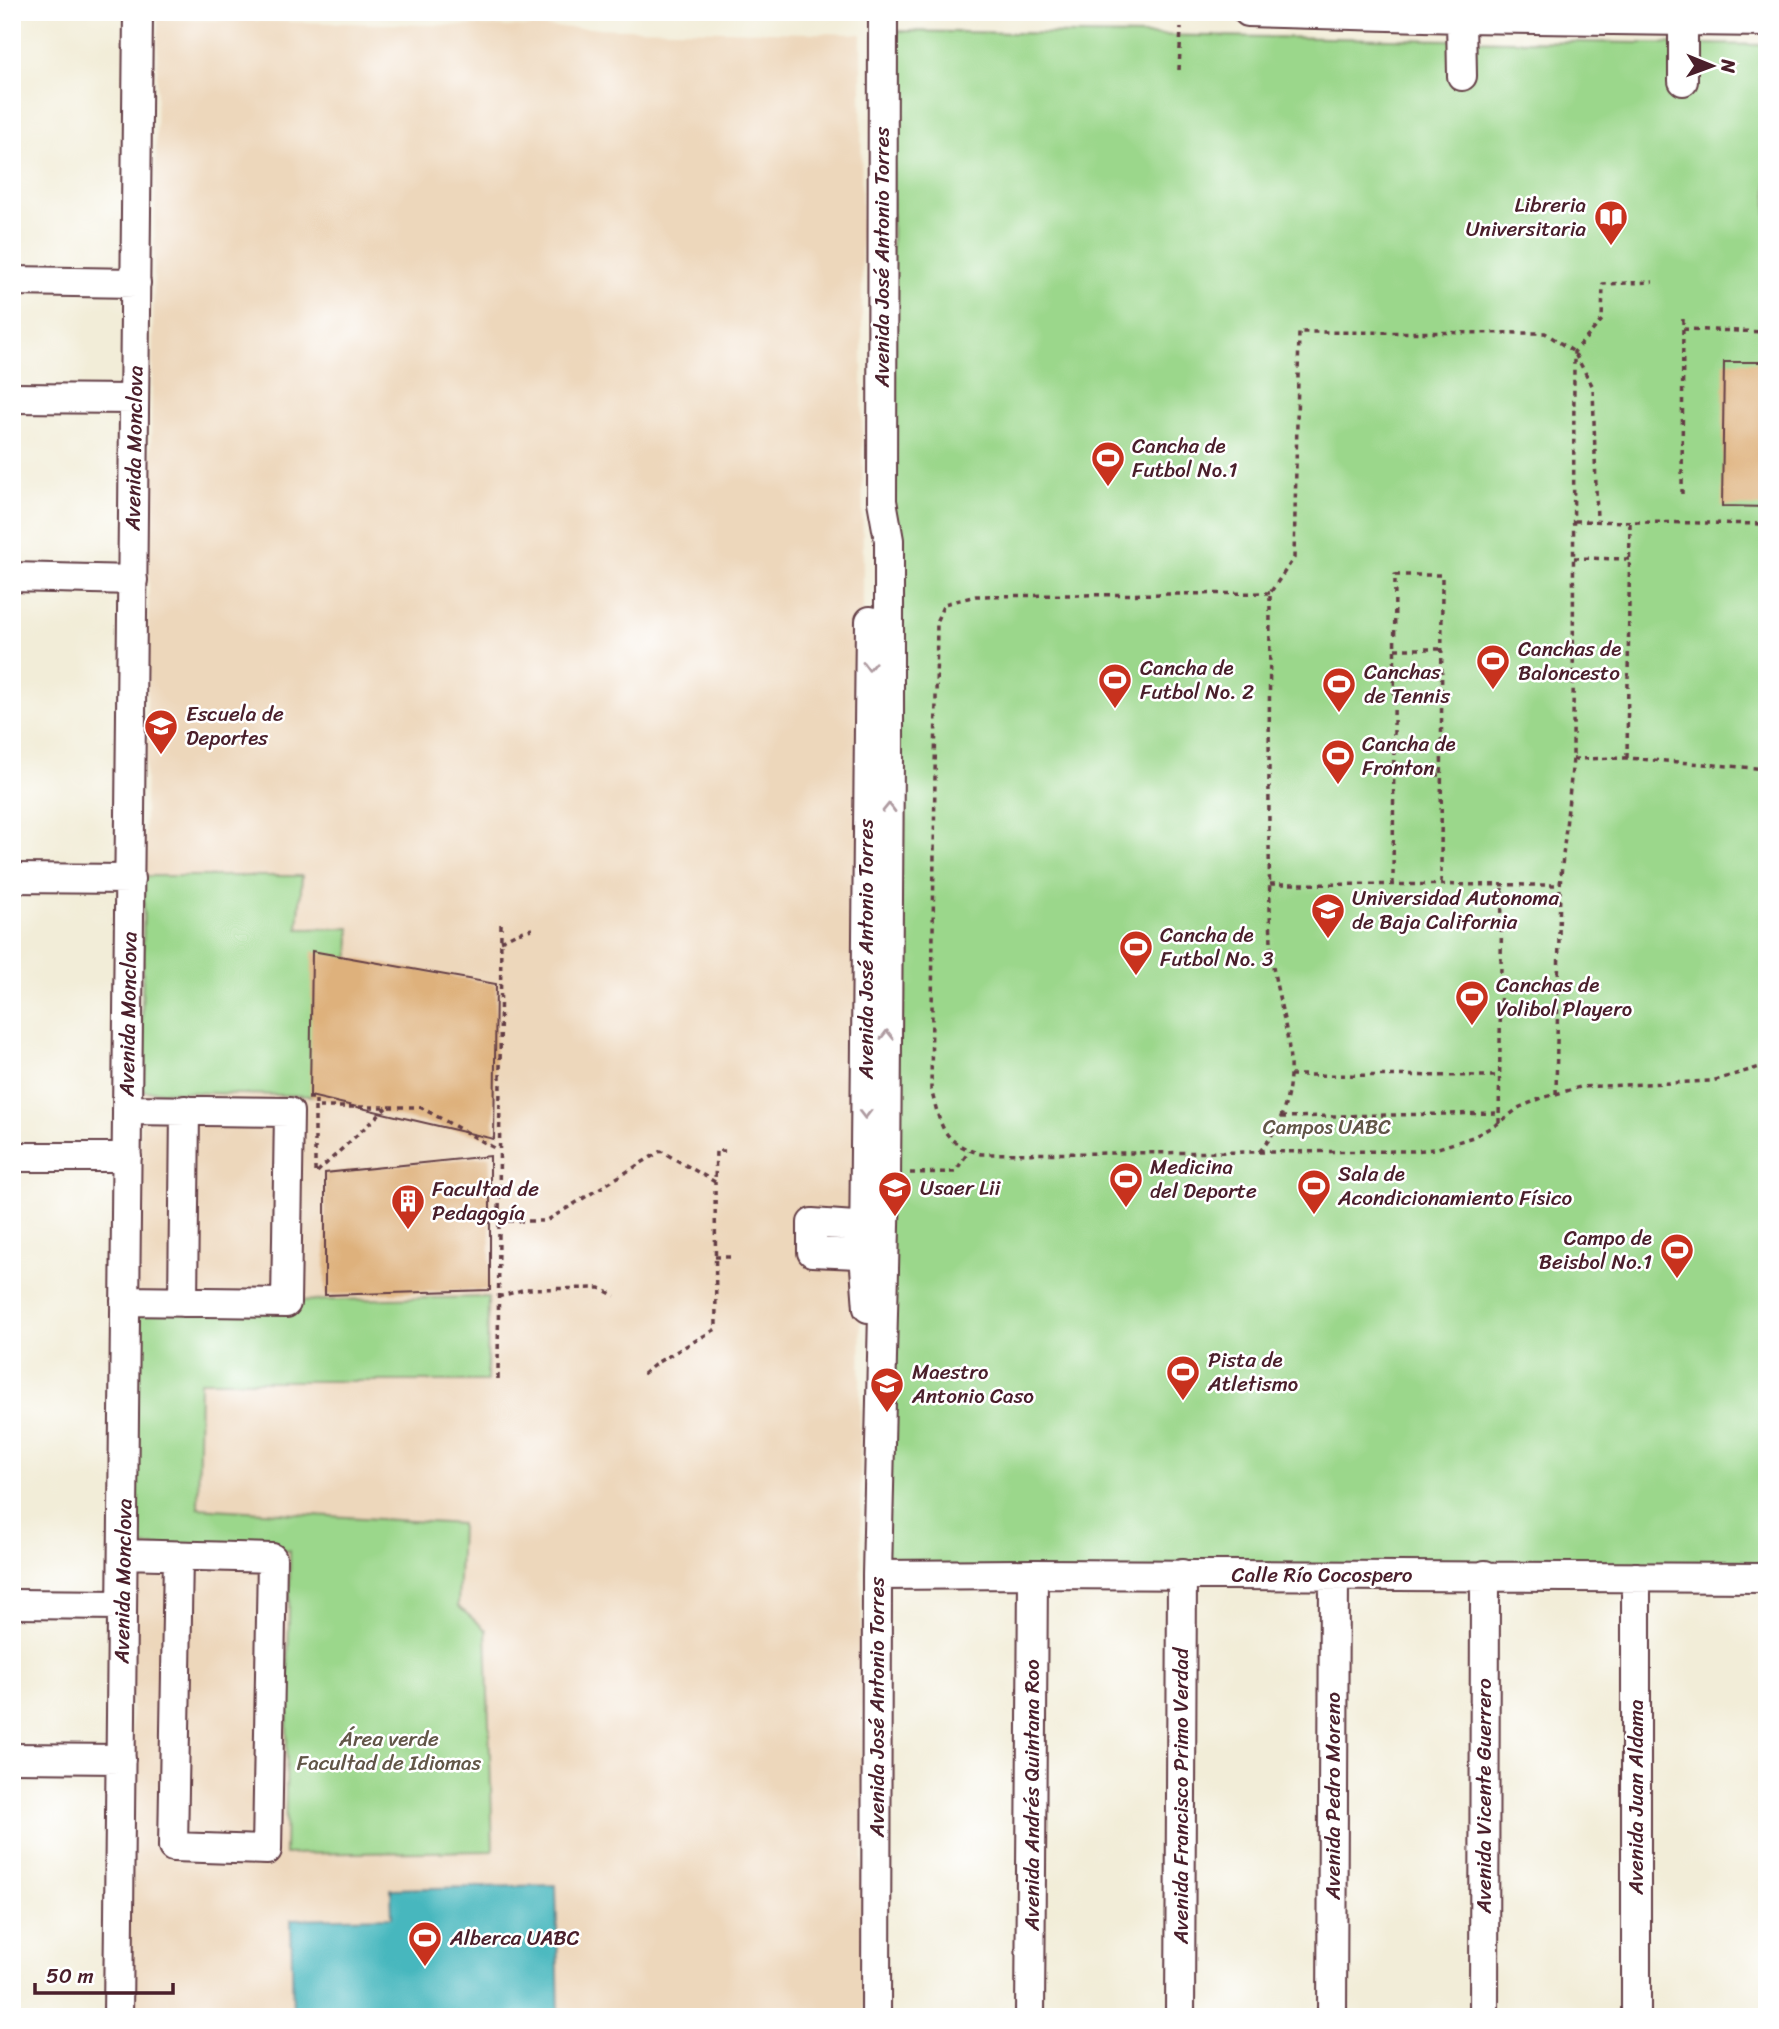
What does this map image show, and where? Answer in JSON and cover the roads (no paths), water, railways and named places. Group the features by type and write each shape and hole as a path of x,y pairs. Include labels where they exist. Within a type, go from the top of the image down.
{"street":[{"name":"Avenida Monclova","path":"118,2017 138,12"},
{"name":"Avenida José Antonio Torres","path":"876,2017 877,1575 882,1397 874,1241 876,971 878,759 889,540 882,501 883,12"},
{"path":"1248,12 1767,22"},
{"path":"1461,18 1462,76"},
{"path":"1683,21 1683,81"},
{"path":"12,281 136,283"},
{"path":"12,398 134,399"},
{"path":"12,577 133,580"},
{"path":"12,878 130,879"},
{"path":"125,1301 286,1303 289,1112 127,1110"},
{"path":"183,1302 185,1110"},
{"path":"12,1157 127,1157"},
{"path":"812,1223 874,1241 812,1252 812,1223"},
{"path":"123,1555 178,1556 272,1558 267,1850 173,1847 178,1556"},
{"name":"Avenida Andrés Quintana Roo","path":"1030,2017 1033,1574"},
{"name":"Avenida Francisco Primo Verdad","path":"1180,2017 1182,1574"},
{"name":"Calle Río Cocospero","path":"877,1575 1767,1578"},
{"name":"Avenida Vicente Guerrero","path":"1484,2017 1485,1575"},
{"name":"Avenida Pedro Moreno","path":"1332,2017 1334,1576"},
{"name":"Avenida Juan Aldama","path":"1636,1577 1636,2017"},
{"path":"12,1604 122,1605"},
{"path":"12,1758 121,1759"}],"water":[{"name":"Alberca UABC","path":"556,1885 559,2017 293,2017 291,1919 392,1917 391,1889"}],"place":[{"name":"Libreria Universitaria","path":"1611,247"},
{"name":"Cancha de Futbol No.1","path":"1108,488"},
{"name":"Canchas de Baloncesto","path":"1493,691"},
{"name":"Cancha de Futbol No. 2","path":"1115,710"},
{"name":"Canchas de Tennis","path":"1339,714"},
{"name":"Escuela de Deportes","path":"161,756"},
{"name":"Cancha de Fronton","path":"1338,786"},
{"name":"Universidad Autonoma de Baja California","path":"1328,940"},
{"name":"Cancha de Futbol No. 3","path":"1136,977"},
{"name":"Canchas de Volibol Playero","path":"1472,1027"},
{"name":"Medicina del Deporte","path":"1126,1209"},
{"name":"Sala de Acondicionamiento Físico","path":"1314,1216"},
{"name":"Usaer Lii","path":"895,1218"},
{"name":"Facultad de Pedagogía","path":"408,1231"},
{"name":"Campo de Beisbol No.1","path":"1677,1280"},
{"name":"Pista de Atletismo","path":"1183,1402"},
{"name":"Maestro Antonio Caso","path":"887,1414"},
{"name":"Alberca UABC","path":"425,1968"}],"park label":[{"name":"Campos UABC","path":"1327,1127"},
{"name":"Área verde Facultad de Idiomas","path":"389,1751"}]}
